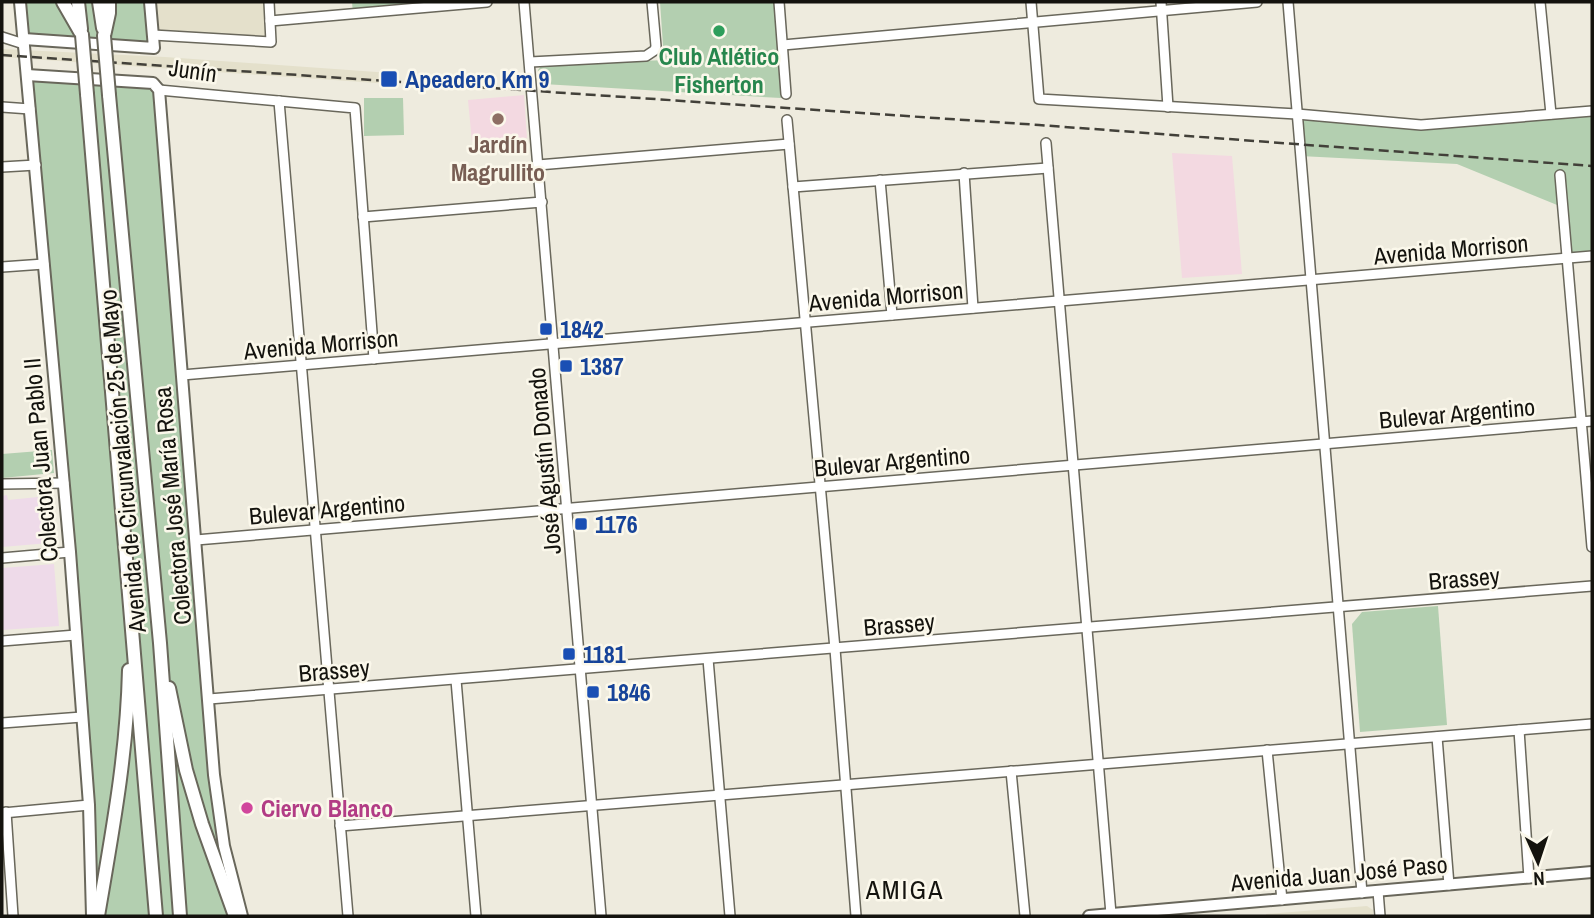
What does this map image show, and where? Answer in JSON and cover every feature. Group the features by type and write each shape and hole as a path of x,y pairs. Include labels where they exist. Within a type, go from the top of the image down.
{"highway":[{"path":"63,2 82,35"},
{"name":"Avenida de Circunvalación 25 de Mayo","path":"78,2 156,916"},
{"name":"Avenida de Circunvalación 25 de Mayo","path":"99,2 160,643 180,916"},
{"path":"104,36 109,2"},
{"path":"98,916 128,724 130,600"},
{"path":"160,643 186,770 235,916"}],"main road":[{"name":"Colectora Juan Pablo II","path":"20,2 70,552 89,805 92,916"},
{"path":"24,41 153,48 150,2"},
{"name":"Junín","path":"27,75 153,83 159,90"},
{"name":"Colectora José María Rosa","path":"159,90 220,828 242,916"},
{"name":"Avenida Juan José Paso","path":"1089,916 1128,915 1592,872"}],"street":[{"path":"153,35 271,42 269,2"},
{"path":"352,2 353,14"},
{"path":"270,21 487,2"},
{"name":"José Agustín Donado","path":"524,2 601,916"},
{"path":"530,62 646,56 655,50 652,2"},
{"path":"779,2 786,94"},
{"path":"1031,2 1039,99 1297,114 1421,125 1592,110"},
{"path":"783,45 1033,22 1161,6 1258,2"},
{"path":"1288,2 1362,893"},
{"path":"1540,2 1551,114"},
{"path":"1161,6 1168,107"},
{"path":"2,37 24,41"},
{"name":"Junín","path":"159,90 355,108 363,217"},
{"path":"279,101 348,916"},
{"path":"2,107 30,109"},
{"path":"788,120 856,916"},
{"path":"1046,143 1111,914"},
{"path":"538,164 789,144"},
{"path":"2,167 36,165"},
{"path":"793,187 1048,168"},
{"path":"964,173 973,308"},
{"path":"1560,175 1592,547"},
{"path":"880,180 892,315"},
{"path":"374,359 363,217 542,202"},
{"name":"Avenida Morrison","path":"182,375 1592,256"},
{"path":"2,267 44,264"},
{"name":"Bulevar Argentino","path":"196,540 1592,421"},
{"path":"2,484 64,483"},
{"path":"2,558 70,552"},
{"name":"Brassey","path":"209,699 1592,586"},
{"path":"2,640 75,635"},
{"path":"708,659 730,916"},
{"path":"456,680 476,916"},
{"path":"2,723 82,717"},
{"path":"340,826 1592,724"},
{"path":"1519,730 1529,878"},
{"path":"1437,737 1449,885"},
{"path":"1267,750 1282,900"},
{"path":"1011,771 1025,916"},
{"path":"13,916 4,813 89,805"},
{"path":"1378,891 1380,916"}],"shaded area":[{"path":"150,2 269,2 271,42 153,35"},
{"path":"2,49 391,73 391,84 2,57"},
{"name":"Jardín Magrullito","path":"524,95 527,138 472,142 468,100"},
{"path":"1172,153 1232,156 1242,274 1182,278"},
{"path":"7,495 8,500 48,496 52,537 49,543 2,547 2,496"},
{"path":"54,564 59,626 2,630 2,568"},
{"path":"1367,906 1373,910 1373,916 1266,916 1266,914"}],"green space":[{"path":"20,2 150,2 154,48 24,39"},
{"path":"352,2 441,2 353,14"},
{"name":"Club Atlético Fisherton","path":"660,2 774,2 781,98 543,84 539,81 538,70 541,66 664,60"},
{"path":"27,75 153,83 159,90 214,775 242,916 92,916 89,805"},
{"path":"364,98 403,98 404,135 364,136"},
{"path":"1592,111 1592,256 1566,258 1562,207 1457,164 1300,156 1297,114 1421,125"},
{"path":"52,450 54,473 2,478 2,454"},
{"path":"1438,606 1447,725 1360,732 1352,624 1362,612"}],"railway":[{"path":"2,55 1039,125 1592,166"}],"place":[{"name":"Club Atlético Fisherton","path":"719,31"},
{"name":"Apeadero Km 9","path":"389,79"},
{"name":"Jardín Magrullito","path":"498,119"},
{"name":"1842","path":"546,329"},
{"name":"1387","path":"566,366"},
{"name":"1176","path":"581,524"},
{"name":"1181","path":"569,654"},
{"name":"1846","path":"593,692"},
{"name":"Ciervo Blanco","path":"247,808"}],"district":[{"name":"AMIGA","path":"905,889"}]}
